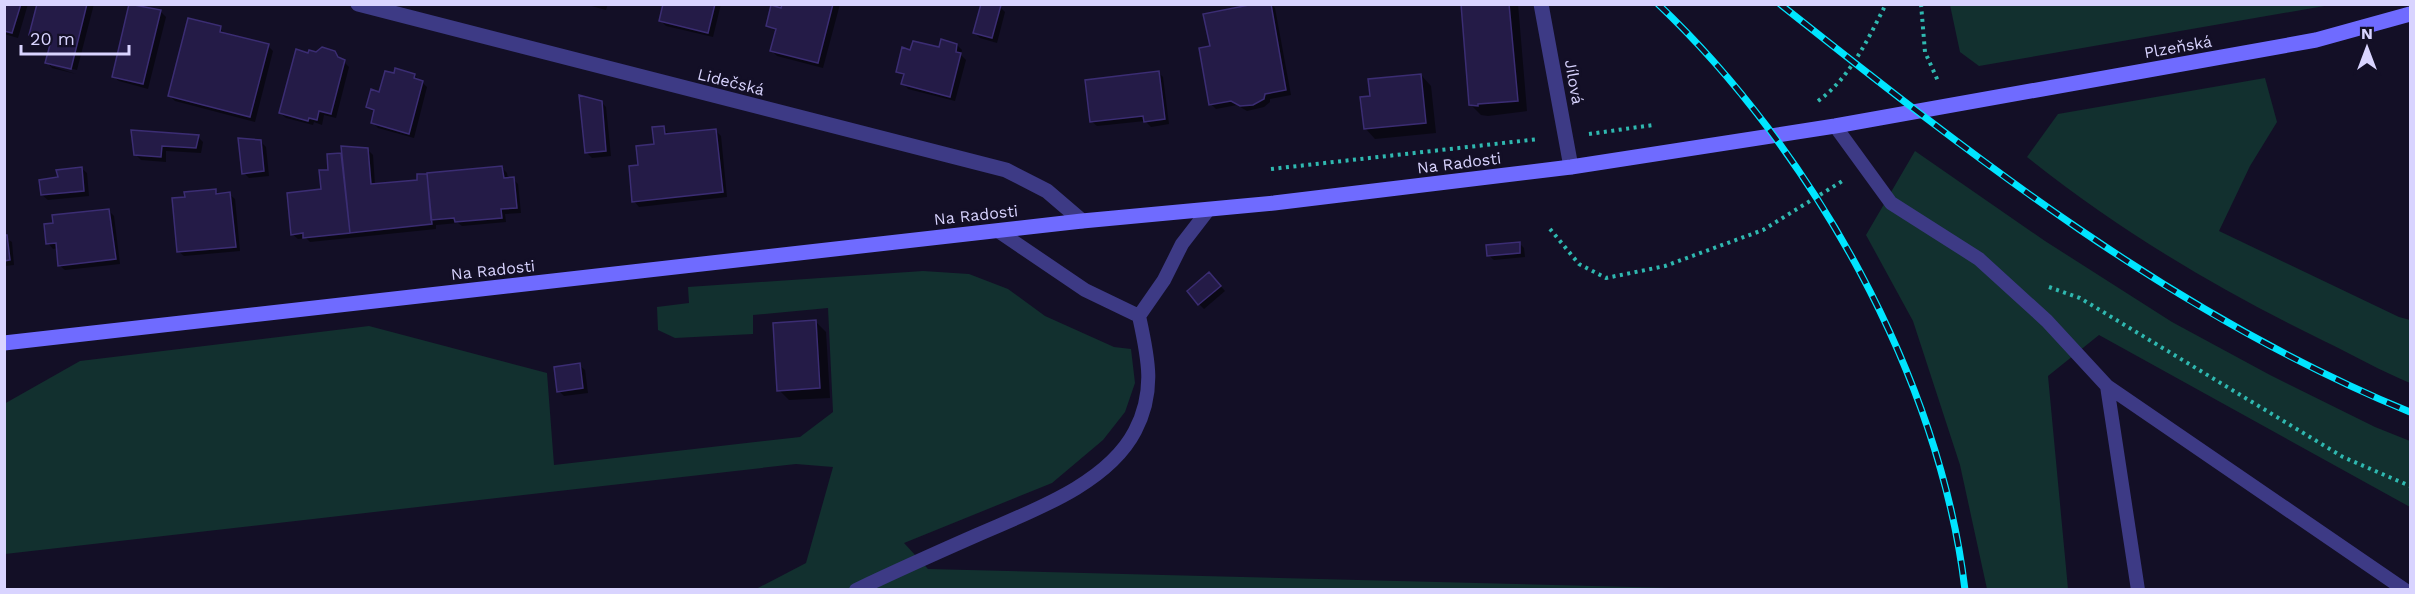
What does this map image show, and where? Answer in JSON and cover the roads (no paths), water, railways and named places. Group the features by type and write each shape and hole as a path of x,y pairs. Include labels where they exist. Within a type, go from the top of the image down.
{"main road":[{"name":"Plzeňská","path":"1949,106 2316,40 2410,14"},
{"name":"Na Radosti","path":"4,343 1571,167 1949,106"}],"street":[{"name":"Lidečská","path":"358,4 388,8 1006,170 1047,191 1082,221"},
{"name":"Jílová","path":"1541,4 1571,167"}],"lane":[{"path":"1835,126 1891,203 1979,258 2047,321 2107,386 2405,590"},
{"path":"856,590 1053,501 1090,480 1119,453 1134,433 1144,408 1148,388 1149,365 1140,316 1164,280 1182,243 1209,209"},
{"path":"998,231 1085,290 1140,316"},
{"path":"2107,386 2138,590"}],"railway":[{"path":"1658,4 1714,62 1767,127 1816,197 1860,272 1897,349 1928,429 1951,510 1965,590"},
{"path":"1780,4 1929,120 2081,231 2160,282 2241,330 2324,373 2410,412"}]}
